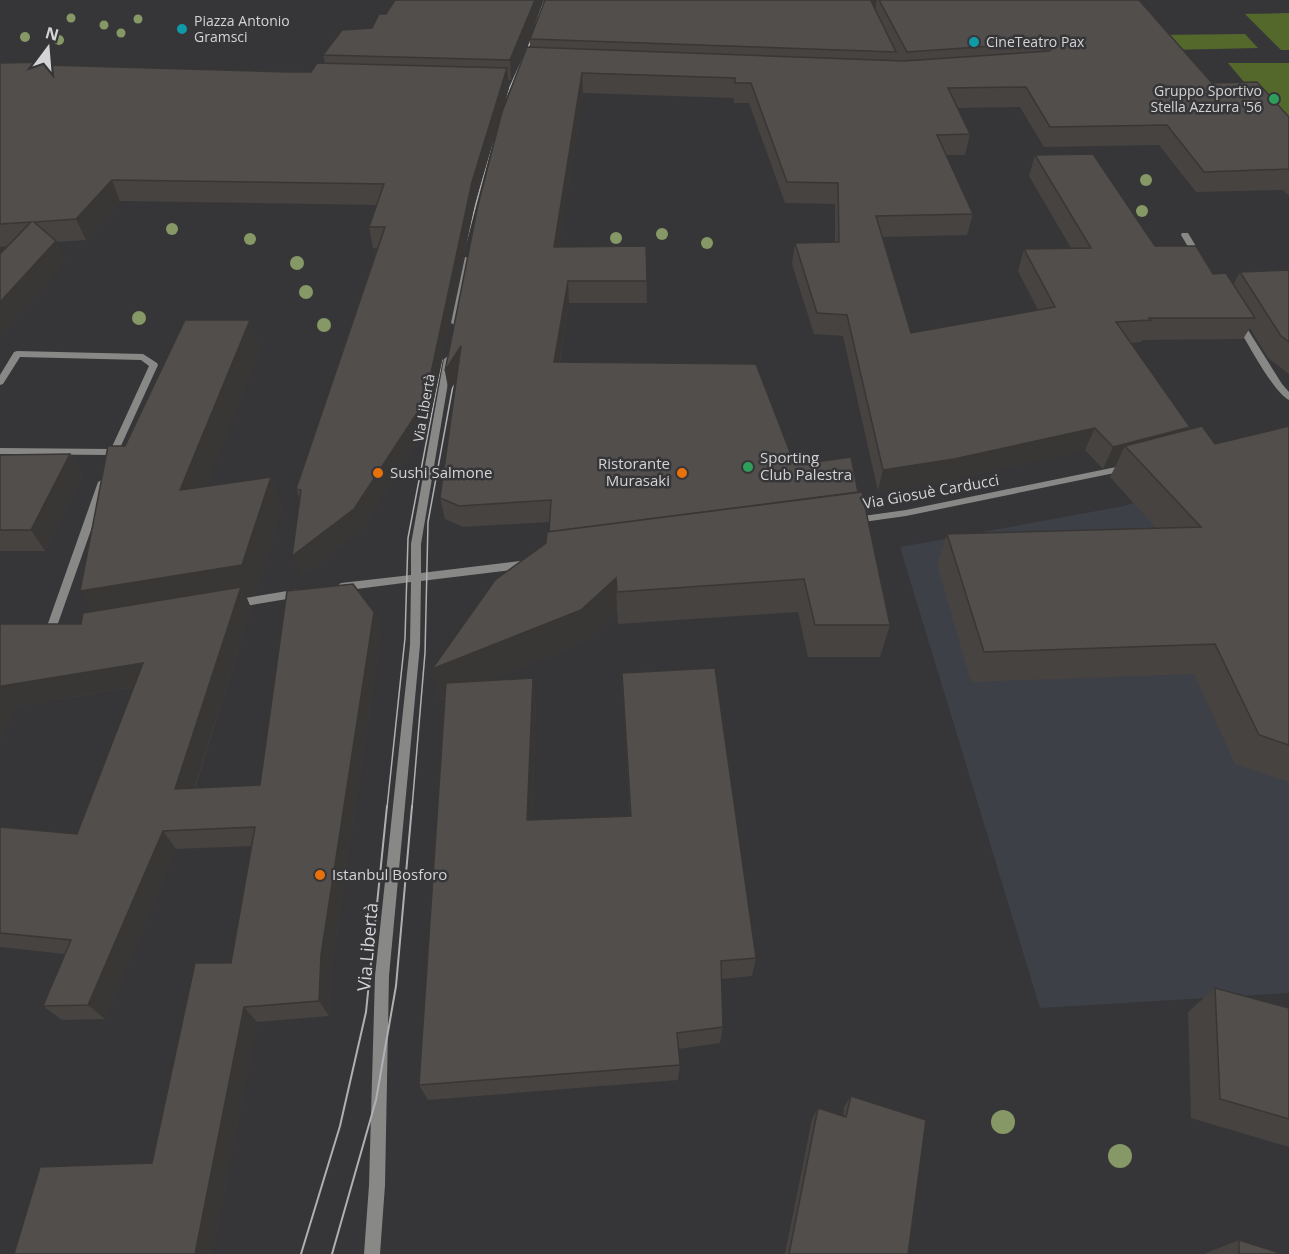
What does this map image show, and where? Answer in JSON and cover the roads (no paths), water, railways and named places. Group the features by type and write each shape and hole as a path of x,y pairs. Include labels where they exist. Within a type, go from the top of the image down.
{"street":[{"path":"1185,235 1204,265"},
{"path":"454,328 471,248"},
{"path":"1235,316 1279,386 1289,397"},
{"name":"Via Libertà","path":"372,1254 377,1185 382,976 416,645 415,577 420,511 449,351"},
{"path":"0,382 17,354 143,357 154,365 114,452 51,629"},
{"path":"0,451 114,452"},
{"name":"Via Giosuè Carducci","path":"841,522 906,513 1133,466"},
{"path":"329,588 543,561"},
{"path":"225,606 306,592"}],"tram line":[{"path":"503,103 530,43 544,0"},
{"path":"466,242 492,143"},
{"path":"387,808 405,638 408,538 442,360"},
{"path":"412,808 425,653 428,522 456,369"},
{"path":"301,1254 340,1126 366,1012 387,806"},
{"path":"332,1254 376,1100 396,986 412,806"}],"place":[{"name":"Piazza Antonio Gramsci","path":"182,29"},
{"name":"CineTeatro Pax","path":"974,42"},
{"name":"Gruppo Sportivo Stella Azzurra '56","path":"1274,99"},
{"name":"Sporting Club Palestra","path":"748,467"},
{"name":"Sushi Salmone","path":"378,473"},
{"name":"Ristorante Murasaki","path":"682,473"},
{"name":"Istanbul Bosforo","path":"320,875"}]}
